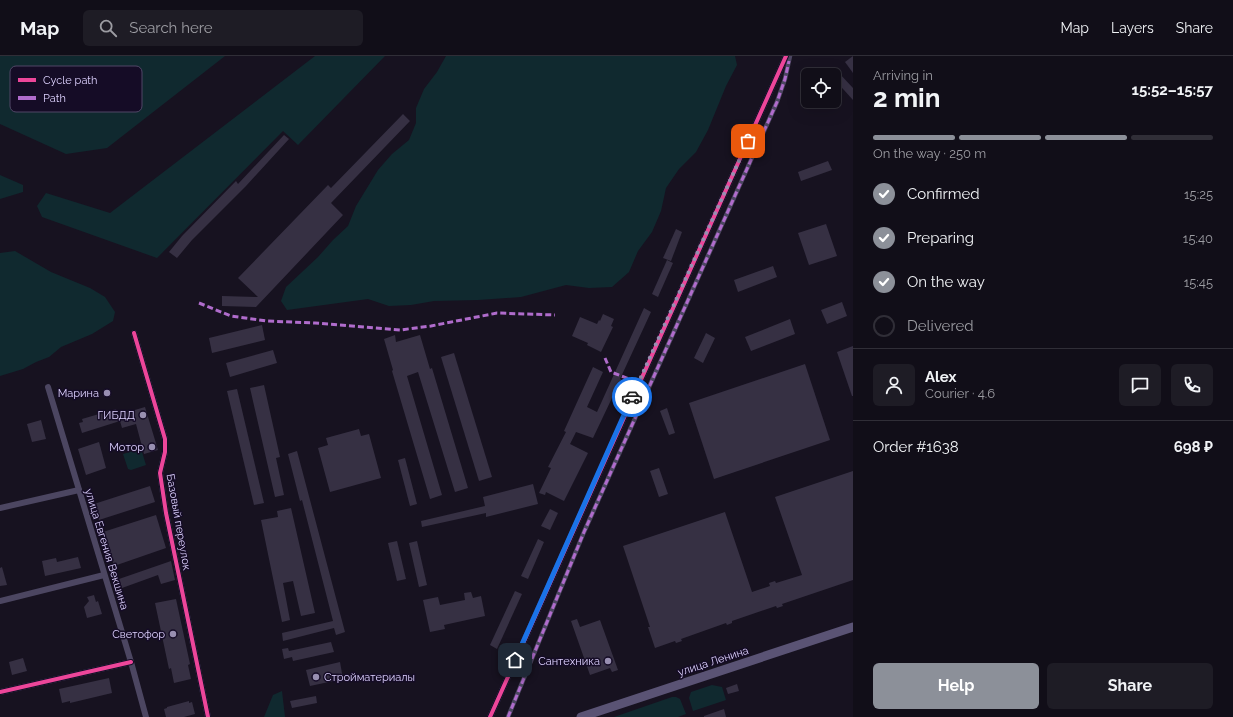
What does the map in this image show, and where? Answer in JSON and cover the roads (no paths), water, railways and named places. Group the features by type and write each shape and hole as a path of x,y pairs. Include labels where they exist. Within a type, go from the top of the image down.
{"main road":[{"name":"улица Ленина","path":"581,717 853,628"}],"street":[{"path":"490,717 786,56"},
{"path":"508,717 584,532 777,102 785,79 790,56"},
{"name":"Базовый переулок","path":"134,333 165,439 165,452 160,473 168,520 208,717"},
{"name":"улица Евгения Векшина","path":"48,386 131,662 146,717"},
{"path":"0,508 79,490"},
{"path":"0,601 104,575"},
{"path":"0,692 131,662"}],"place":[{"name":"Марина","path":"107,393"},
{"name":"ГИБДД","path":"143,415"},
{"name":"Мотор","path":"152,447"},
{"name":"Светофор","path":"173,634"},
{"name":"Сантехника","path":"608,661"},
{"name":"Стройматериалы","path":"316,677"}]}
